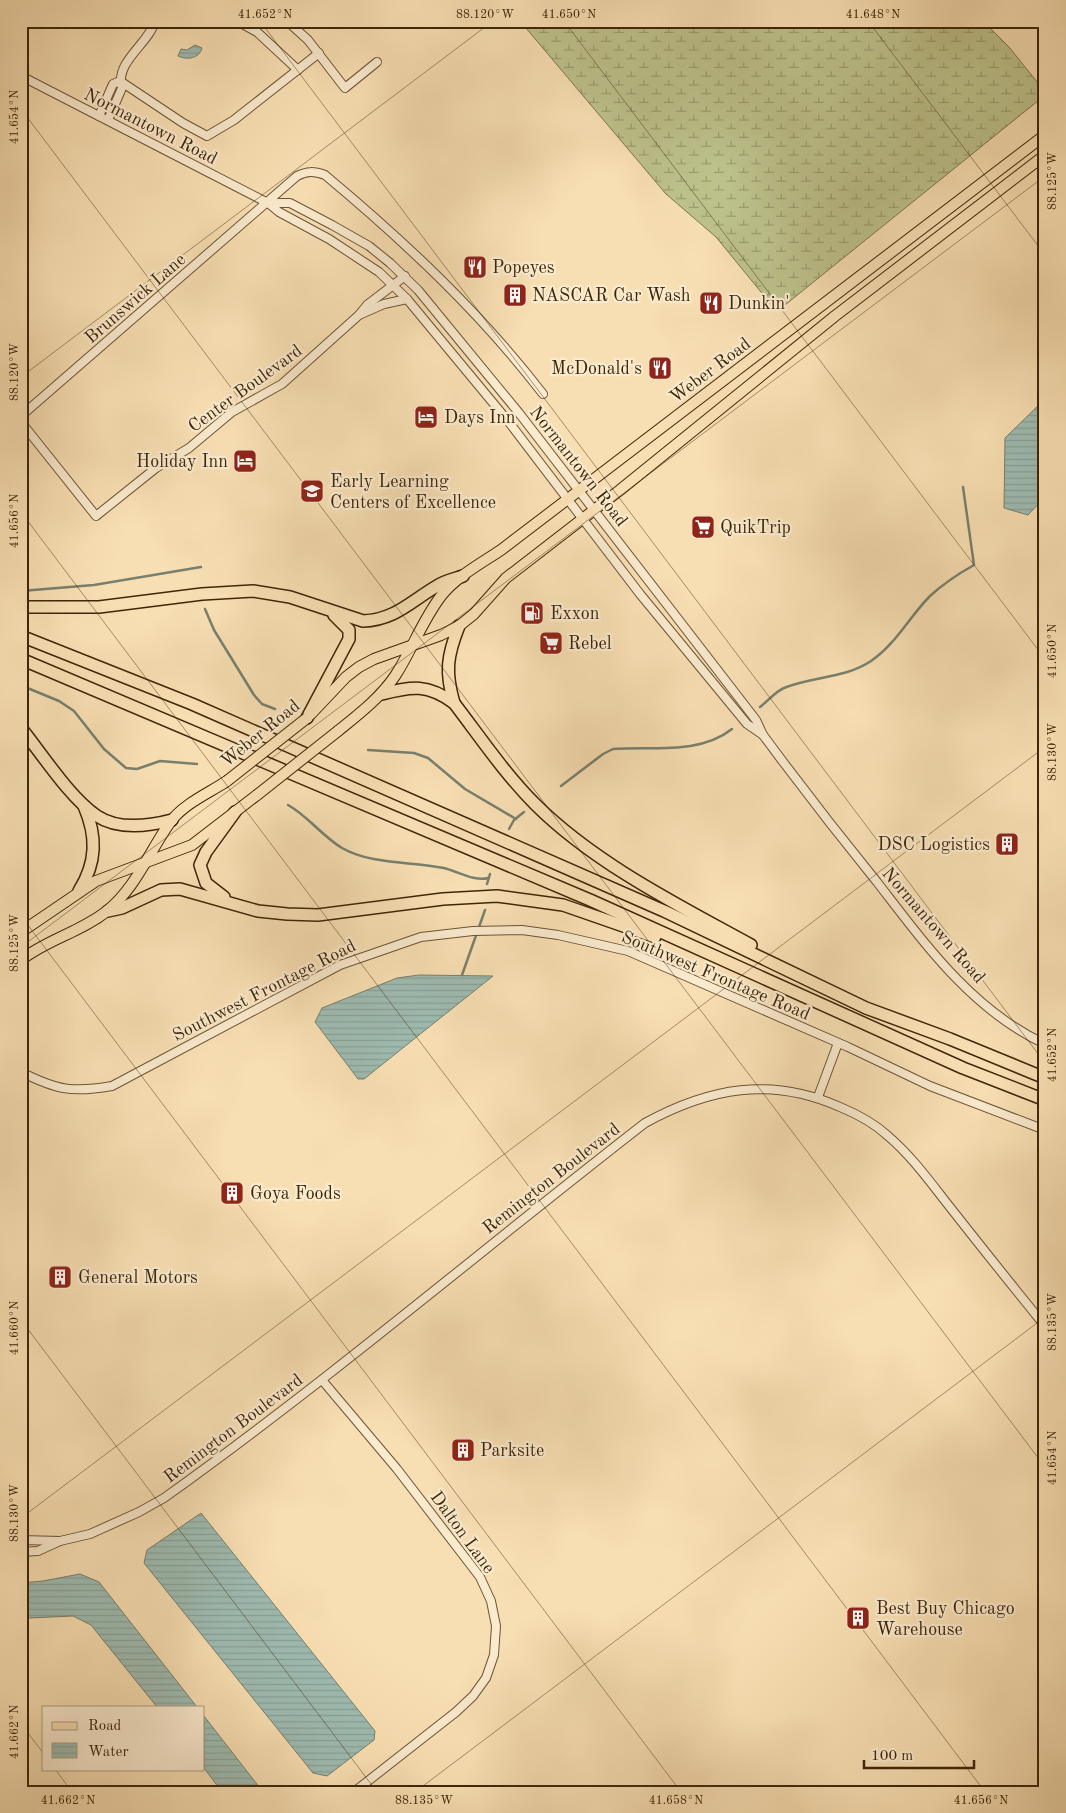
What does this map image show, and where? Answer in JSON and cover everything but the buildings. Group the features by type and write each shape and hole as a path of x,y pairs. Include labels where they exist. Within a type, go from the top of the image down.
{"highway":[{"path":"21,607 98,607 202,594 253,591 290,597 363,622 386,619 400,612 438,585 463,576"},
{"path":"307,718 349,639 349,630 344,623 326,610"},
{"path":"454,703 448,683 447,667 451,646 459,626"},
{"path":"21,636 192,704 664,911 866,1008 950,1039 1045,1078"},
{"path":"21,659 590,900 963,1068 1045,1100"},
{"path":"382,694 404,688 428,688 441,693 454,703 535,804 576,838 651,890 866,1008"},
{"path":"21,728 83,804 98,817 113,823 148,826 172,820"},
{"path":"79,891 86,880 94,846 92,825 83,804"},
{"path":"236,812 206,852 200,866 206,884 236,904"},
{"path":"108,911 122,908 161,890 180,888 258,911 318,915 443,899 497,896 563,905 723,961"}],"main road":[{"name":"Weber Road","path":"21,932 79,891 109,874 143,864 192,845 236,812 382,694 396,675 427,617 442,595 463,576 501,550 579,489 826,304 1045,135"},
{"name":"Weber Road","path":"21,960 51,940 78,930 108,911 122,897 172,820 191,804 227,781 307,718 346,677 374,659 441,635 459,626 474,614 506,578 594,510 835,316 1045,155"}],"street":[{"path":"108,120 122,88 120,81 129,59 150,33 154,21"},
{"path":"236,21 257,32 298,70"},
{"path":"287,21 318,53 345,88 377,62"},
{"path":"120,81 183,123 208,136 234,120 318,53"},
{"name":"Normantown Road","path":"21,76 268,203 279,212 329,239 379,272 407,299 490,398 640,594 746,724 763,735"},
{"path":"99,116 113,84 120,81"},
{"name":"Brunswick Lane","path":"21,416 304,172 325,175 433,271 501,342 543,394"},
{"name":"Normantown Road","path":"268,203 290,203 332,225 369,246 405,276 519,413 579,489 756,720 763,735 833,828 955,979 988,1009 1045,1044"},
{"name":"Center Boulevard","path":"21,422 96,516 156,468 189,448 232,412 282,384 359,315 366,305 405,276"},
{"name":"Center Boulevard","path":"359,315 384,304 407,299"},
{"name":"Southwest Frontage Road","path":"21,1072 49,1086 84,1090 112,1086 340,964 421,937 473,931 522,930 558,935 628,951 838,1043 930,1086 1045,1130"},
{"path":"818,1097 838,1043"},
{"name":"Remington Boulevard","path":"21,1552 38,1551 60,1541 90,1534 139,1512 164,1498 322,1380 461,1267 645,1123 675,1106 710,1094 742,1089 779,1090 818,1097 860,1116 888,1135 917,1165 1045,1326"},
{"name":"Dalton Lane","path":"322,1380 397,1469 480,1577 491,1601 496,1626 494,1655 486,1678 473,1696 456,1712 354,1792"},
{"name":"Remington Boulevard","path":"21,1540 60,1541"}],"green space":[{"path":"520,21 983,21 1009,47 1042,88 1044,96 785,305 770,303 716,237 666,194"}],"water":[{"path":"195,45 202,48 192,58 178,56 181,49 187,50"},
{"path":"1045,399 1045,497 1028,515 1004,508 1005,438"},
{"path":"419,975 493,976 364,1079 358,1079 315,1022 322,1008 397,978"},
{"path":"201,1513 375,1731 374,1740 327,1776 313,1773 144,1563 147,1550"},
{"path":"80,1574 99,1582 196,1706 156,1706 91,1625 73,1616 29,1618 21,1621 21,1583"},
{"path":"205,1717 263,1792 222,1792 205,1769"}],"waterway":[{"path":"760,707 781,689 850,671 871,661 888,647 930,596 951,579 974,565 963,487"},
{"path":"21,591 94,585 201,567"},
{"path":"205,609 214,630 254,695 262,704 275,709"},
{"path":"25,687 59,701 74,711 104,749 126,768 137,769 160,761 197,764"},
{"path":"561,786 603,754 613,749 690,746 705,743 732,729"},
{"path":"368,750 414,753 428,758 465,789 516,819"},
{"path":"288,805 328,838 342,848 354,853 378,860 444,868 477,879 488,878"},
{"path":"509,829 514,820 524,812"},
{"path":"487,884 490,874"},
{"path":"462,975 485,910"}],"place":[{"name":"Popeyes","path":"475,267"},
{"name":"NASCAR Car Wash","path":"515,295"},
{"name":"Dunkin'","path":"711,303"},
{"name":"McDonald's","path":"660,368"},
{"name":"Days Inn","path":"426,417"},
{"name":"Holiday Inn","path":"245,461"},
{"name":"Early Learning Centers of Excellence","path":"312,491"},
{"name":"QuikTrip","path":"703,527"},
{"name":"Exxon","path":"532,613"},
{"name":"Rebel","path":"551,643"},
{"name":"DSC Logistics","path":"1007,844"},
{"name":"Goya Foods","path":"232,1193"},
{"name":"General Motors","path":"60,1277"},
{"name":"Parksite","path":"463,1450"},
{"name":"Best Buy Chicago Warehouse","path":"858,1618"}]}
